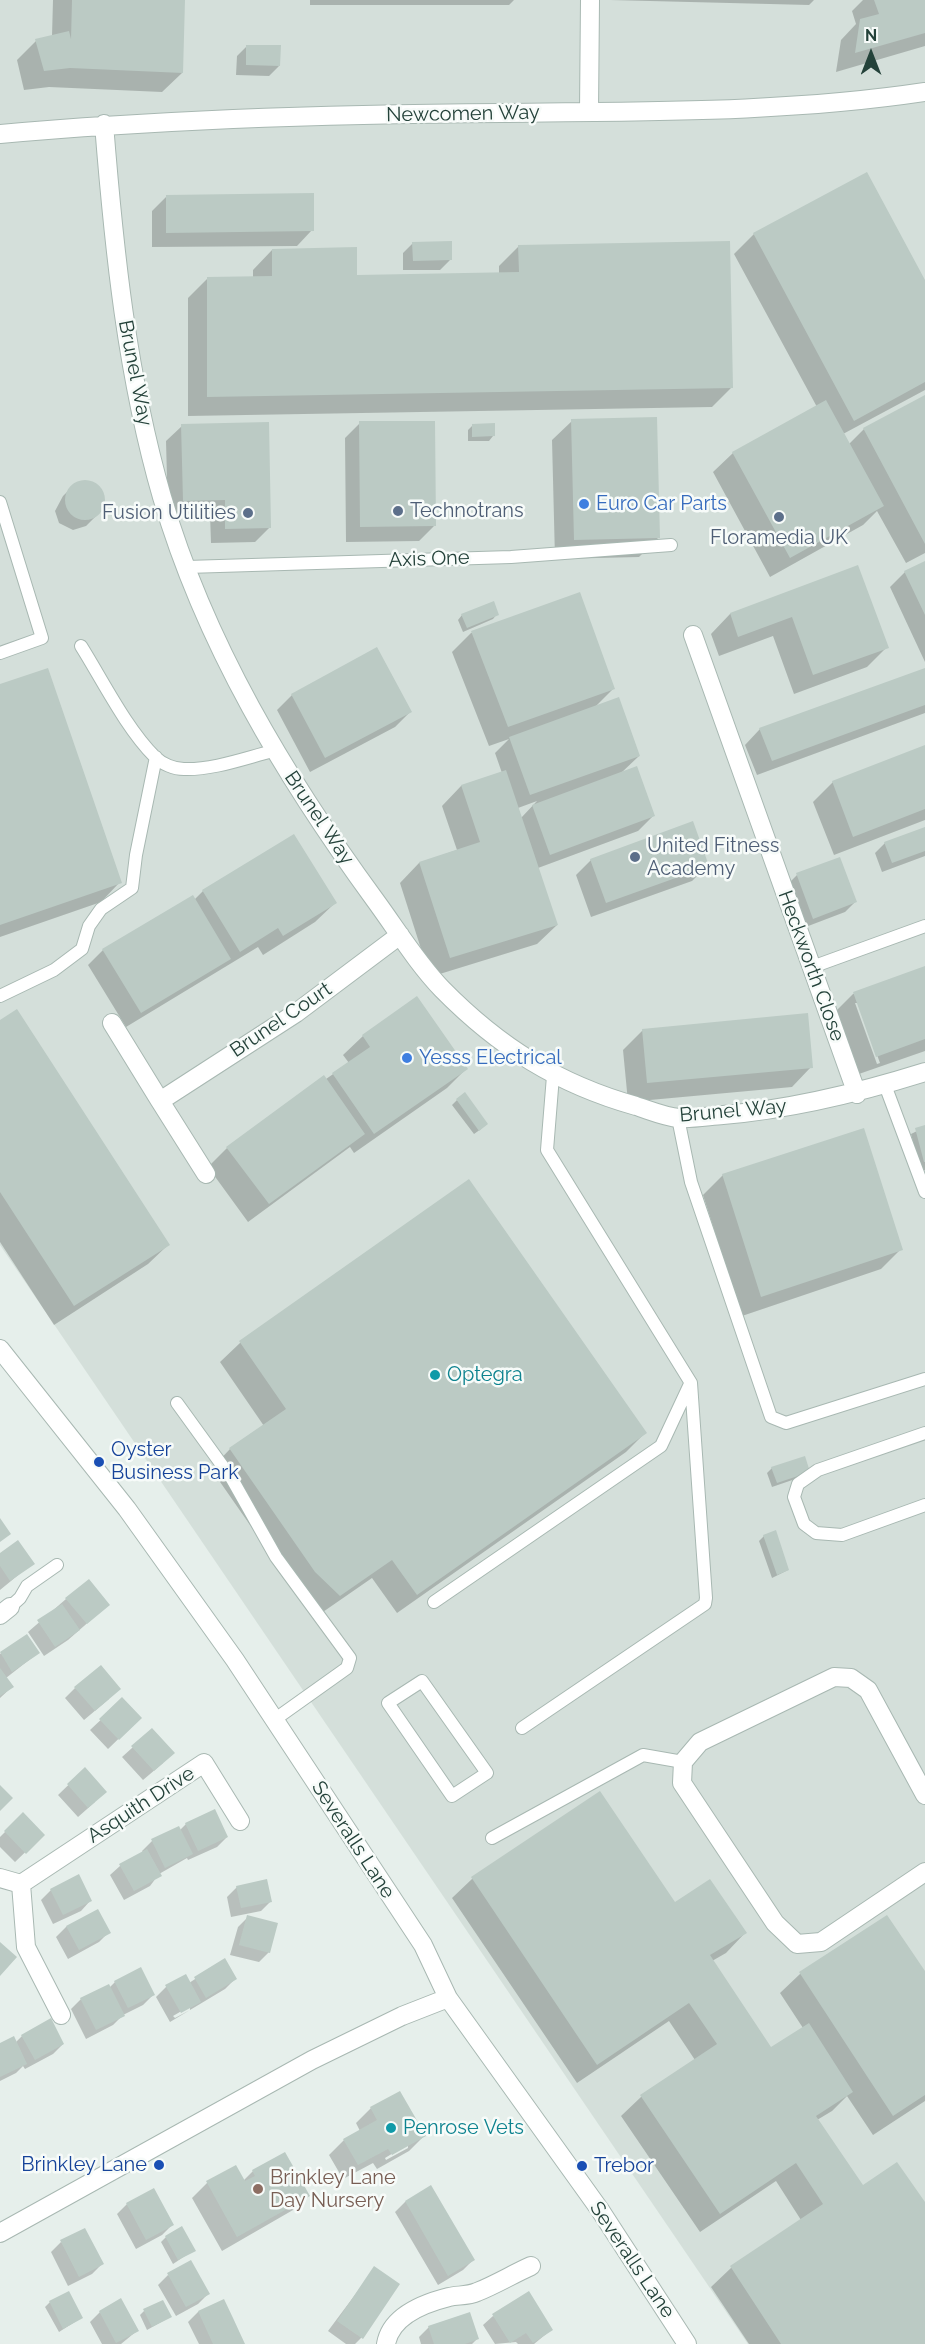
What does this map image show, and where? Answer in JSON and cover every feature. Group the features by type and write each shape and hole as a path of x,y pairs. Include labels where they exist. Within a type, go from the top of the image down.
{"street":[{"path":"589,112 590,0"},
{"name":"Newcomen Way","path":"0,134 104,124 430,114 781,107 879,99 925,92"},
{"name":"Brunel Way","path":"104,124 121,297 132,370 162,495 187,567 214,635 273,751 345,859 440,988 497,1039 553,1076 610,1099 678,1118 769,1111 857,1094 925,1072"},
{"name":"Heckworth Close","path":"693,635 857,1094"},
{"name":"Brunel Court","path":"160,1101 296,1013 400,935"},
{"path":"112,1023 206,1174"},
{"name":"Severalls Lane","path":"0,1349 128,1509 274,1720 423,1945 448,1998 600,2210 687,2344"},
{"path":"925,1795 868,1690 851,1678 834,1677 700,1742 683,1762 682,1783 775,1923 797,1944 821,1942 925,1872"},
{"name":"Asquith Drive","path":"21,1884 204,1763 240,1821"},
{"path":"0,1878 21,1884 26,1947 62,2015"},
{"path":"0,2233 312,2060 402,2016 448,1998"},
{"path":"386,2344 387,2337 399,2320 419,2307 449,2297 475,2293 531,2266"}],"lane":[{"path":"0,502 42,638 0,654"},
{"name":"Axis One","path":"187,567 511,557 671,545"},
{"path":"81,646 156,757 170,767 184,770 222,764 273,751"},
{"path":"0,996 54,970 82,949 89,926 101,909 132,888 136,855 156,757"},
{"path":"812,967 925,927"},
{"path":"522,1728 705,1604 702,1520 691,1383 547,1150 553,1076"},
{"path":"885,1084 925,1192"},
{"path":"678,1118 691,1182 771,1417 786,1423 925,1379"},
{"path":"434,1602 661,1446 691,1383"},
{"path":"177,1403 232,1479 276,1557 350,1658 347,1668 274,1720"},
{"path":"925,1433 818,1470 798,1484 794,1497 804,1524 816,1533 842,1535 925,1505"},
{"path":"5,1611 21,1598 27,1586 57,1565"},
{"path":"422,1681 487,1773 452,1796 388,1703 422,1681"},
{"path":"492,1838 643,1755 683,1762"}],"shaded area":[{"path":"0,0 925,0 925,2344 748,2344 0,1245"}],"building":[{"path":"72,0 185,0 183,73 70,68 44,71 35,39 69,31 71,39"},
{"path":"874,0 925,0 925,33 855,53 860,19 879,14"},
{"path":"246,45 281,45 280,66 246,65"},
{"path":"867,172 925,280 925,382 854,421 753,233"},
{"path":"314,193 314,231 166,233 166,195"},
{"path":"452,241 452,260 413,261 412,242"},
{"path":"730,241 733,388 207,397 207,277 272,276 272,249 357,247 357,275 519,272 518,245"},
{"path":"925,395 925,544 863,428"},
{"path":"826,400 884,506 790,558 732,452"},
{"path":"657,417 660,538 574,540 571,419"},
{"path":"359,421 435,421 436,526 360,527"},
{"path":"269,422 271,528 225,529 225,500 183,501 181,424"},
{"path":"495,423 495,436 472,437 472,424"},
{"path":"85,480 93,481 99,486 104,492 104,508 99,514 93,519 85,520 77,519 71,514 66,508 65,500 66,492 71,486 77,481"},
{"path":"925,561 925,615 904,571"},
{"path":"858,565 889,648 813,675 792,617 738,637 730,613"},
{"path":"580,592 615,689 508,727 471,631"},
{"path":"494,601 499,615 467,628 461,614"},
{"path":"377,647 412,712 325,758 291,694"},
{"path":"48,668 122,883 0,925 0,684"},
{"path":"925,668 925,705 772,761 759,728"},
{"path":"619,697 640,756 530,795 509,737"},
{"path":"925,745 925,809 853,837 832,781"},
{"path":"637,766 655,816 550,855 532,805"},
{"path":"506,770 558,925 450,958 419,862 480,842 461,785"},
{"path":"693,821 709,866 606,903 590,859"},
{"path":"925,827 925,851 892,863 884,842"},
{"path":"294,834 337,903 283,936 278,928 240,952 202,890"},
{"path":"840,857 857,902 813,919 796,873"},
{"path":"193,895 231,959 141,1013 102,949"},
{"path":"925,966 925,1039 876,1057 853,992"},
{"name":"Yesss Electrical","path":"417,996 468,1069 374,1134 332,1073 370,1047 362,1035"},
{"path":"17,1009 170,1245 74,1306 0,1192 0,1020"},
{"path":"808,1013 813,1068 647,1083 642,1029"},
{"path":"324,1075 365,1134 269,1204 226,1147"},
{"path":"465,1092 488,1124 479,1131 456,1099"},
{"path":"925,1125 925,1162 924,1162 915,1128"},
{"path":"864,1128 903,1250 761,1297 722,1174"},
{"name":"Optegra","path":"469,1179 647,1433 417,1595 392,1560 340,1596 315,1572 229,1448 286,1409 239,1341"},
{"path":"805,1456 810,1472 777,1483 771,1467"},
{"path":"0,1518 11,1534 0,1542"},
{"path":"776,1530 789,1570 777,1575 763,1535"},
{"path":"18,1540 35,1564 10,1581 0,1566 0,1553"},
{"path":"89,1579 110,1605 87,1624 65,1598"},
{"path":"62,1604 80,1630 55,1647 37,1620"},
{"path":"27,1634 40,1653 12,1672 0,1652"},
{"path":"101,1665 121,1689 95,1711 74,1687"},
{"path":"0,1668 14,1687 0,1696"},
{"path":"122,1697 142,1718 119,1740 99,1719"},
{"path":"152,1728 175,1753 154,1771 131,1746"},
{"path":"85,1767 107,1792 88,1808 67,1784"},
{"path":"0,1785 13,1798 0,1811"},
{"path":"600,1791 675,1902 710,1879 747,1933 710,1955 771,2047 809,2023 853,2092 816,2116 863,2185 897,2162 925,2202 925,2344 781,2344 730,2266 823,2204 796,2163 720,2214 640,2095 717,2044 689,2003 597,2065 471,1877"},
{"path":"215,1809 228,1837 198,1851 185,1823"},
{"path":"23,1812 45,1835 26,1854 4,1831"},
{"path":"179,1826 193,1854 165,1868 151,1839"},
{"path":"147,1849 162,1876 134,1891 119,1864"},
{"path":"79,1874 92,1901 63,1915 50,1889"},
{"path":"267,1879 272,1902 241,1908 236,1886"},
{"path":"98,1909 111,1933 79,1950 66,1926"},
{"path":"247,1915 278,1923 270,1953 239,1945"},
{"path":"887,1915 925,1971 925,2095 893,2116 799,1972"},
{"path":"0,1942 17,1957 0,1976"},
{"path":"225,1958 237,1979 206,1998 194,1977"},
{"path":"141,1967 155,1995 128,2008 114,1981"},
{"path":"186,1974 201,2002 181,2013 165,1985"},
{"path":"109,1984 125,2016 96,2030 80,1998"},
{"path":"51,2018 64,2044 35,2060 21,2035"},
{"path":"14,2036 27,2064 0,2077 0,2043"},
{"name":"Penrose Vets","path":"400,2091 426,2136 392,2155 388,2149 358,2165 343,2139 377,2120 370,2107"},
{"name":"Brinkley Lane Day Nursery","path":"285,2152 310,2196 237,2237 206,2181 236,2165 245,2181 255,2176 252,2170"},
{"path":"431,2185 475,2260 448,2276 405,2201"},
{"path":"154,2188 174,2225 146,2240 126,2203"},
{"path":"182,2226 196,2251 178,2260 165,2236"},
{"path":"85,2228 104,2264 79,2277 60,2240"},
{"path":"191,2260 210,2294 186,2307 167,2273"},
{"path":"374,2266 400,2284 363,2339 337,2321"},
{"path":"69,2291 83,2318 63,2329 49,2301"},
{"path":"529,2291 553,2330 533,2343 526,2333 510,2343 492,2314"},
{"path":"121,2298 139,2331 116,2343 99,2311"},
{"path":"224,2299 245,2344 213,2344 198,2311"},
{"path":"163,2300 172,2317 152,2327 143,2309"},
{"path":"470,2312 479,2339 465,2344 434,2344 428,2326"}],"place":[{"name":"Euro Car Parts","path":"584,504"},
{"name":"Technotrans","path":"398,511"},
{"name":"Fusion Utilities","path":"248,513"},
{"name":"Floramedia UK","path":"779,517"},
{"name":"United Fitness Academy","path":"635,857"},
{"name":"Yesss Electrical","path":"407,1058"},
{"name":"Optegra","path":"435,1375"},
{"name":"Oyster Business Park","path":"99,1462"},
{"name":"Penrose Vets","path":"391,2128"},
{"name":"Brinkley Lane","path":"159,2165"},
{"name":"Trebor","path":"582,2166"},
{"name":"Brinkley Lane Day Nursery","path":"258,2189"}]}
